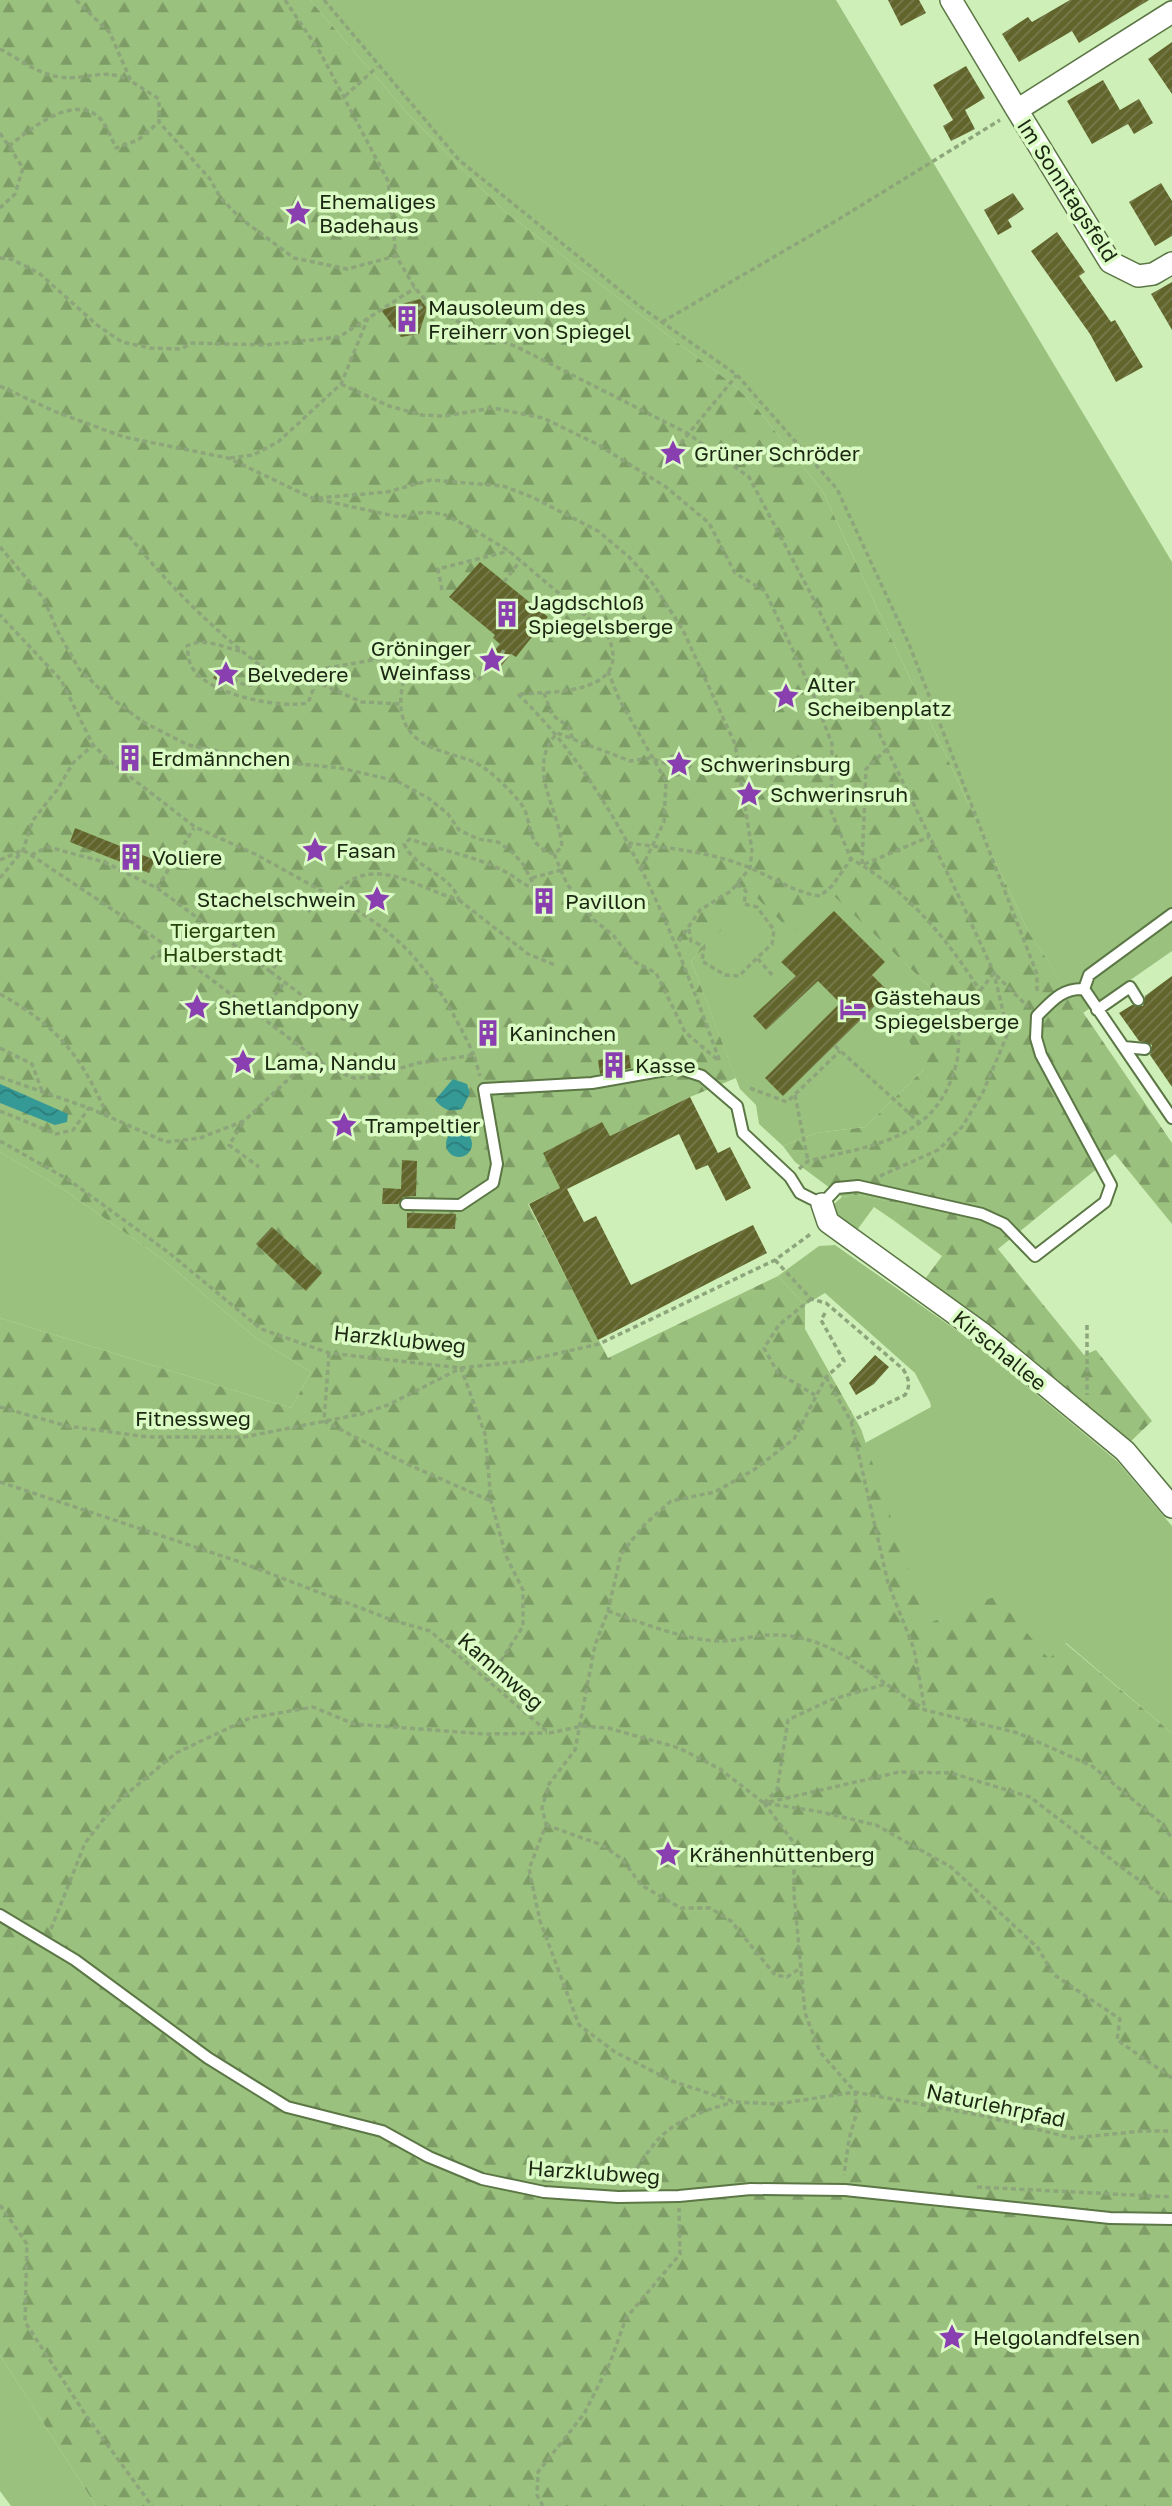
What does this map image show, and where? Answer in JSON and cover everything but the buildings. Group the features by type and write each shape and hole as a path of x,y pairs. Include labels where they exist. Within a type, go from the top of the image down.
{"street":[{"path":"951,0 1017,110"},
{"name":"Im Sonntagsfeld","path":"1172,12 1017,110 1110,262 1138,276 1153,274 1172,263"},
{"name":"Kirschallee","path":"825,1213 983,1334 1125,1451 1172,1507"}],"lane":[{"path":"1084,989 1089,975 1172,914"},
{"path":"1097,1010 1130,987 1138,1000"},
{"path":"406,1204 460,1205 493,1183 497,1164 484,1088 592,1083 677,1068 702,1076 737,1106 743,1133 789,1177 800,1193 825,1213 836,1188 858,1186 982,1214 1004,1224 1035,1255 1105,1202 1111,1185 1041,1055 1036,1038 1037,1016 1059,994 1071,989 1084,989"},
{"path":"1084,989 1172,1118"},
{"path":"1124,1047 1145,1049"},
{"name":"Harzklubweg","path":"0,1915 75,1961 208,2058 287,2107 382,2131 429,2157 482,2179 544,2192 618,2197 679,2196 751,2189 845,2190 1110,2218 1172,2219"}],"path":[{"path":"76,0 110,33 131,81"},
{"path":"285,0 344,96 388,181 397,256 415,288 427,302 465,326 517,347 687,433 749,477 887,749 993,973 1008,1033"},
{"path":"324,0 377,67 459,160 662,322 737,375 837,489 909,644 1037,974 1037,1016"},
{"path":"0,49 57,77 79,78 114,73 159,99 159,122 240,218 293,258 347,269 397,256"},
{"path":"344,96 377,67"},
{"path":"9,146 42,122 64,112 86,109 99,116 116,148 138,140 159,122"},
{"path":"662,322 839,219 1017,110"},
{"path":"0,133 23,168 15,194 0,208"},
{"path":"0,258 11,259 39,272 97,324 122,342 150,348 181,349 192,343 264,345 339,337 415,288"},
{"path":"412,315 427,302"},
{"path":"228,458 253,456 278,442 341,384 369,316"},
{"path":"675,450 737,375"},
{"path":"341,384 388,406 422,415 444,416 493,408 543,418 597,444 666,487 709,523 735,573 765,591 812,691 832,744 831,811 851,859 922,913 951,945 979,991"},
{"path":"0,386 57,412 124,436 228,458 312,498 399,517 425,512 443,514 509,551 607,634 612,643 608,671 598,684 544,693 518,694 557,733 613,814 677,944 720,1062 685,1032 656,973 633,961 613,935 594,920 561,870 554,854 541,850 534,842 520,802 477,763 447,753 415,737 405,721 401,704 402,682 418,641"},
{"path":"312,498 387,492 431,480 503,486 532,497 598,531 629,557 651,581 683,630 735,744 752,850 750,868 737,884 700,910 677,944"},
{"path":"130,537 167,581 240,652 276,677"},
{"path":"0,547 44,599 79,669 101,690 143,722 188,744 261,760 340,768 397,782 428,798 448,814 459,830 478,839 498,842 523,864 535,887 527,887 510,874 474,860 410,839 404,844 409,854 454,885 459,900"},
{"path":"442,590 438,569 509,551"},
{"path":"503,582 520,561"},
{"path":"0,615 61,680 93,745 195,827 255,854 359,910 411,951 428,972 474,1055 484,1088"},
{"path":"240,652 207,642 195,642 187,646 193,668 220,690 282,704 308,703 313,680"},
{"path":"233,679 247,686 276,677 384,658 392,642"},
{"path":"478,680 506,649"},
{"path":"308,671 313,680 362,702 401,704"},
{"path":"608,671 650,758 666,781 664,822 641,869"},
{"path":"544,693 552,715 568,726 573,740"},
{"path":"554,854 562,847 561,825 546,789 542,761 545,746 557,733"},
{"path":"557,733 630,761 650,758 670,765 675,775 685,774 690,766 688,757 680,754 670,757 670,765"},
{"path":"0,878 23,850 33,820 57,790 73,763 93,745"},
{"path":"862,865 866,769 887,749"},
{"path":"157,888 195,827"},
{"path":"862,865 929,837"},
{"path":"628,843 708,856 750,868 775,883 820,896 832,886 851,859"},
{"path":"31,855 48,848 67,850 104,862 157,888 323,1012 356,1024"},
{"path":"23,850 167,946 260,1015 312,1058 354,1078 371,1077 418,1063 474,1055"},
{"path":"0,860 23,850"},
{"path":"532,878 561,870"},
{"path":"333,897 355,875 380,872 459,900 528,954 555,965"},
{"path":"688,927 691,941 704,946 702,961 711,969 739,976 772,944 774,930 757,907 744,904 746,891 737,884"},
{"path":"308,912 326,893"},
{"path":"151,959 167,946"},
{"path":"271,972 281,957"},
{"path":"757,958 774,976"},
{"path":"993,973 1037,1016"},
{"path":"789,1177 808,1161 885,1144 920,1123 945,1096 957,1063 960,1031 969,1005 993,973"},
{"path":"260,1015 285,982"},
{"path":"0,994 59,1034 93,1083 107,1117"},
{"path":"858,1186 938,1150 962,1127 983,1092 1008,1033 1037,1016"},
{"path":"835,1046 920,1123"},
{"path":"0,1048 32,1065 43,1094"},
{"path":"750,1088 787,1102 840,1051"},
{"path":"259,1167 229,1145 244,1121 312,1058"},
{"path":"0,1077 89,1108 166,1142 200,1138 244,1121"},
{"path":"795,1095 808,1161"},
{"path":"0,1111 56,1134 73,1130 89,1108"},
{"name":"Harzklubweg","path":"0,1142 69,1180 168,1252 261,1329 329,1353 461,1368 524,1361 599,1344 775,1261 825,1213"},
{"path":"775,1261 811,1299 826,1303 903,1369 909,1379 905,1395 851,1421"},
{"path":"811,1299 779,1325 764,1348 778,1373 815,1395 827,1377 844,1361 821,1320 825,1313"},
{"path":"1087,1325 1087,1421"},
{"path":"329,1353 324,1421 409,1465 491,1501"},
{"path":"461,1368 485,1434 491,1501 506,1556 523,1590 523,1626 489,1680"},
{"name":"Fitnessweg","path":"0,1407 67,1426 148,1437 244,1437 388,1405 461,1368"},
{"path":"827,1377 851,1421 888,1583 914,1649 925,1710"},
{"name":"Naturlehrpfad","path":"815,1395 794,1439 755,1469 715,1492 671,1501 644,1525 621,1554 608,1611 595,1645 582,1726 575,1750 549,1784 542,1808 546,1825 529,1869 540,1921 579,2025 615,2052 673,2081 735,2102 777,2104 855,2092 984,2116 1072,2138 1172,2131"},
{"name":"Kammweg","path":"0,1482 237,1561 392,1620 430,1631 549,1733 582,1726 608,1728 679,1748 720,1769 764,1803 821,1812 876,1825 951,1867 1038,1948 1053,1974 1120,2019 1117,2040 1172,2078"},
{"path":"608,1611 663,1630 721,1641 769,1635 808,1637 861,1665 925,1710 1018,1733 1091,1766 1160,1822 1172,1838"},
{"path":"764,1803 777,1790 788,1720 830,1700 886,1684"},
{"path":"45,1942 85,1843 117,1802 176,1753 250,1718 313,1707 354,1724 485,1734 549,1733"},
{"path":"764,1803 899,1772 951,1773 1030,1797 1129,1873 1172,1902"},
{"path":"764,1803 793,1843 794,1894 806,2013 820,2052 855,2092 857,2112 849,2139 845,2190"},
{"path":"546,1825 602,1845 622,1859 640,1885 681,1908 710,1908 731,1922 775,1975 787,1977 802,1967"},
{"path":"618,2197 658,2136 690,2115 735,2102"},
{"path":"618,2181 642,2181"},
{"path":"967,2186 1172,2197"},
{"path":"543,2506 537,2494 538,2472 584,2414 610,2363 626,2318 680,2254 679,2196"},
{"path":"0,2205 27,2244 25,2322 85,2414 152,2506"}],"green space":[{"name":"Tiergarten Halberstadt","path":"0,0 310,0 409,115 505,212 735,386 756,407 823,492 1029,933 1172,1143 1172,1224 1115,1154 998,1249 1084,1355 1096,1350 1152,1421 1128,1444 990,1327 925,1279 942,1256 893,1220 905,1205 858,1195 842,1197 795,1162 783,1146 816,1133 865,1127 924,1069 901,1025 933,990 833,895 794,934 755,896 691,961 736,1078 690,1097 550,1165 560,1188 528,1204 608,1358 778,1276 805,1305 805,1329 861,1429 927,1624 996,1596 1049,1659 1065,1643 1172,1733 1172,2506 96,2506 0,2355 0,1318 291,1408 311,1372 256,1338 161,1258 63,1189 0,1152"},
{"path":"310,0 836,0 1172,562 1172,951 1083,1013 1029,933 823,492 756,407 735,386 505,212 409,115"},
{"path":"833,894 933,990 924,1069 865,1127 816,1133 783,1146 759,1124 756,1105 740,1089 691,961 755,895"},
{"path":"0,1152 63,1189 161,1258 256,1338 311,1372 291,1408 0,1318"},
{"path":"858,1195 906,1205 893,1220 874,1207 857,1230 835,1213 834,1204 842,1197"},
{"path":"835,1245 976,1344 1117,1461 1172,1526 1172,1733 1066,1643 1049,1660 996,1597 927,1625 865,1443 931,1407 930,1402 915,1373 825,1293 805,1305 778,1276 819,1246"},
{"path":"0,2355 96,2506 11,2506 0,2491"}],"water":[{"path":"453,1079 467,1084 470,1093 462,1109 447,1109 435,1100"},
{"path":"0,1084 68,1114 67,1122 55,1125 0,1103"},
{"path":"459,1131 468,1135 472,1144 468,1153 459,1157 450,1153 446,1144 450,1135"}],"place":[{"name":"Ehemaliges Badehaus","path":"298,213"},
{"name":"Mausoleum des Freiherr von Spiegel","path":"407,319"},
{"name":"Grüner Schröder","path":"673,453"},
{"name":"Jagdschloß Spiegelsberge","path":"507,614"},
{"name":"Gröninger Weinfass","path":"492,660"},
{"name":"Belvedere","path":"226,674"},
{"name":"Alter Scheibenplatz","path":"786,696"},
{"name":"Erdmännchen","path":"130,758"},
{"name":"Schwerinsburg","path":"679,764"},
{"name":"Schwerinsruh","path":"749,794"},
{"name":"Fasan","path":"315,850"},
{"name":"Voliere","path":"131,857"},
{"name":"Stachelschwein","path":"377,899"},
{"name":"Pavillon","path":"544,901"},
{"name":"Shetlandpony","path":"197,1007"},
{"name":"Gästehaus Spiegelsberge","path":"853,1009"},
{"name":"Kaninchen","path":"488,1033"},
{"name":"Lama, Nandu","path":"243,1062"},
{"name":"Kasse","path":"614,1065"},
{"name":"Trampeltier","path":"344,1125"},
{"name":"Krähenhüttenberg","path":"668,1854"},
{"name":"Helgolandfelsen","path":"952,2337"}]}
